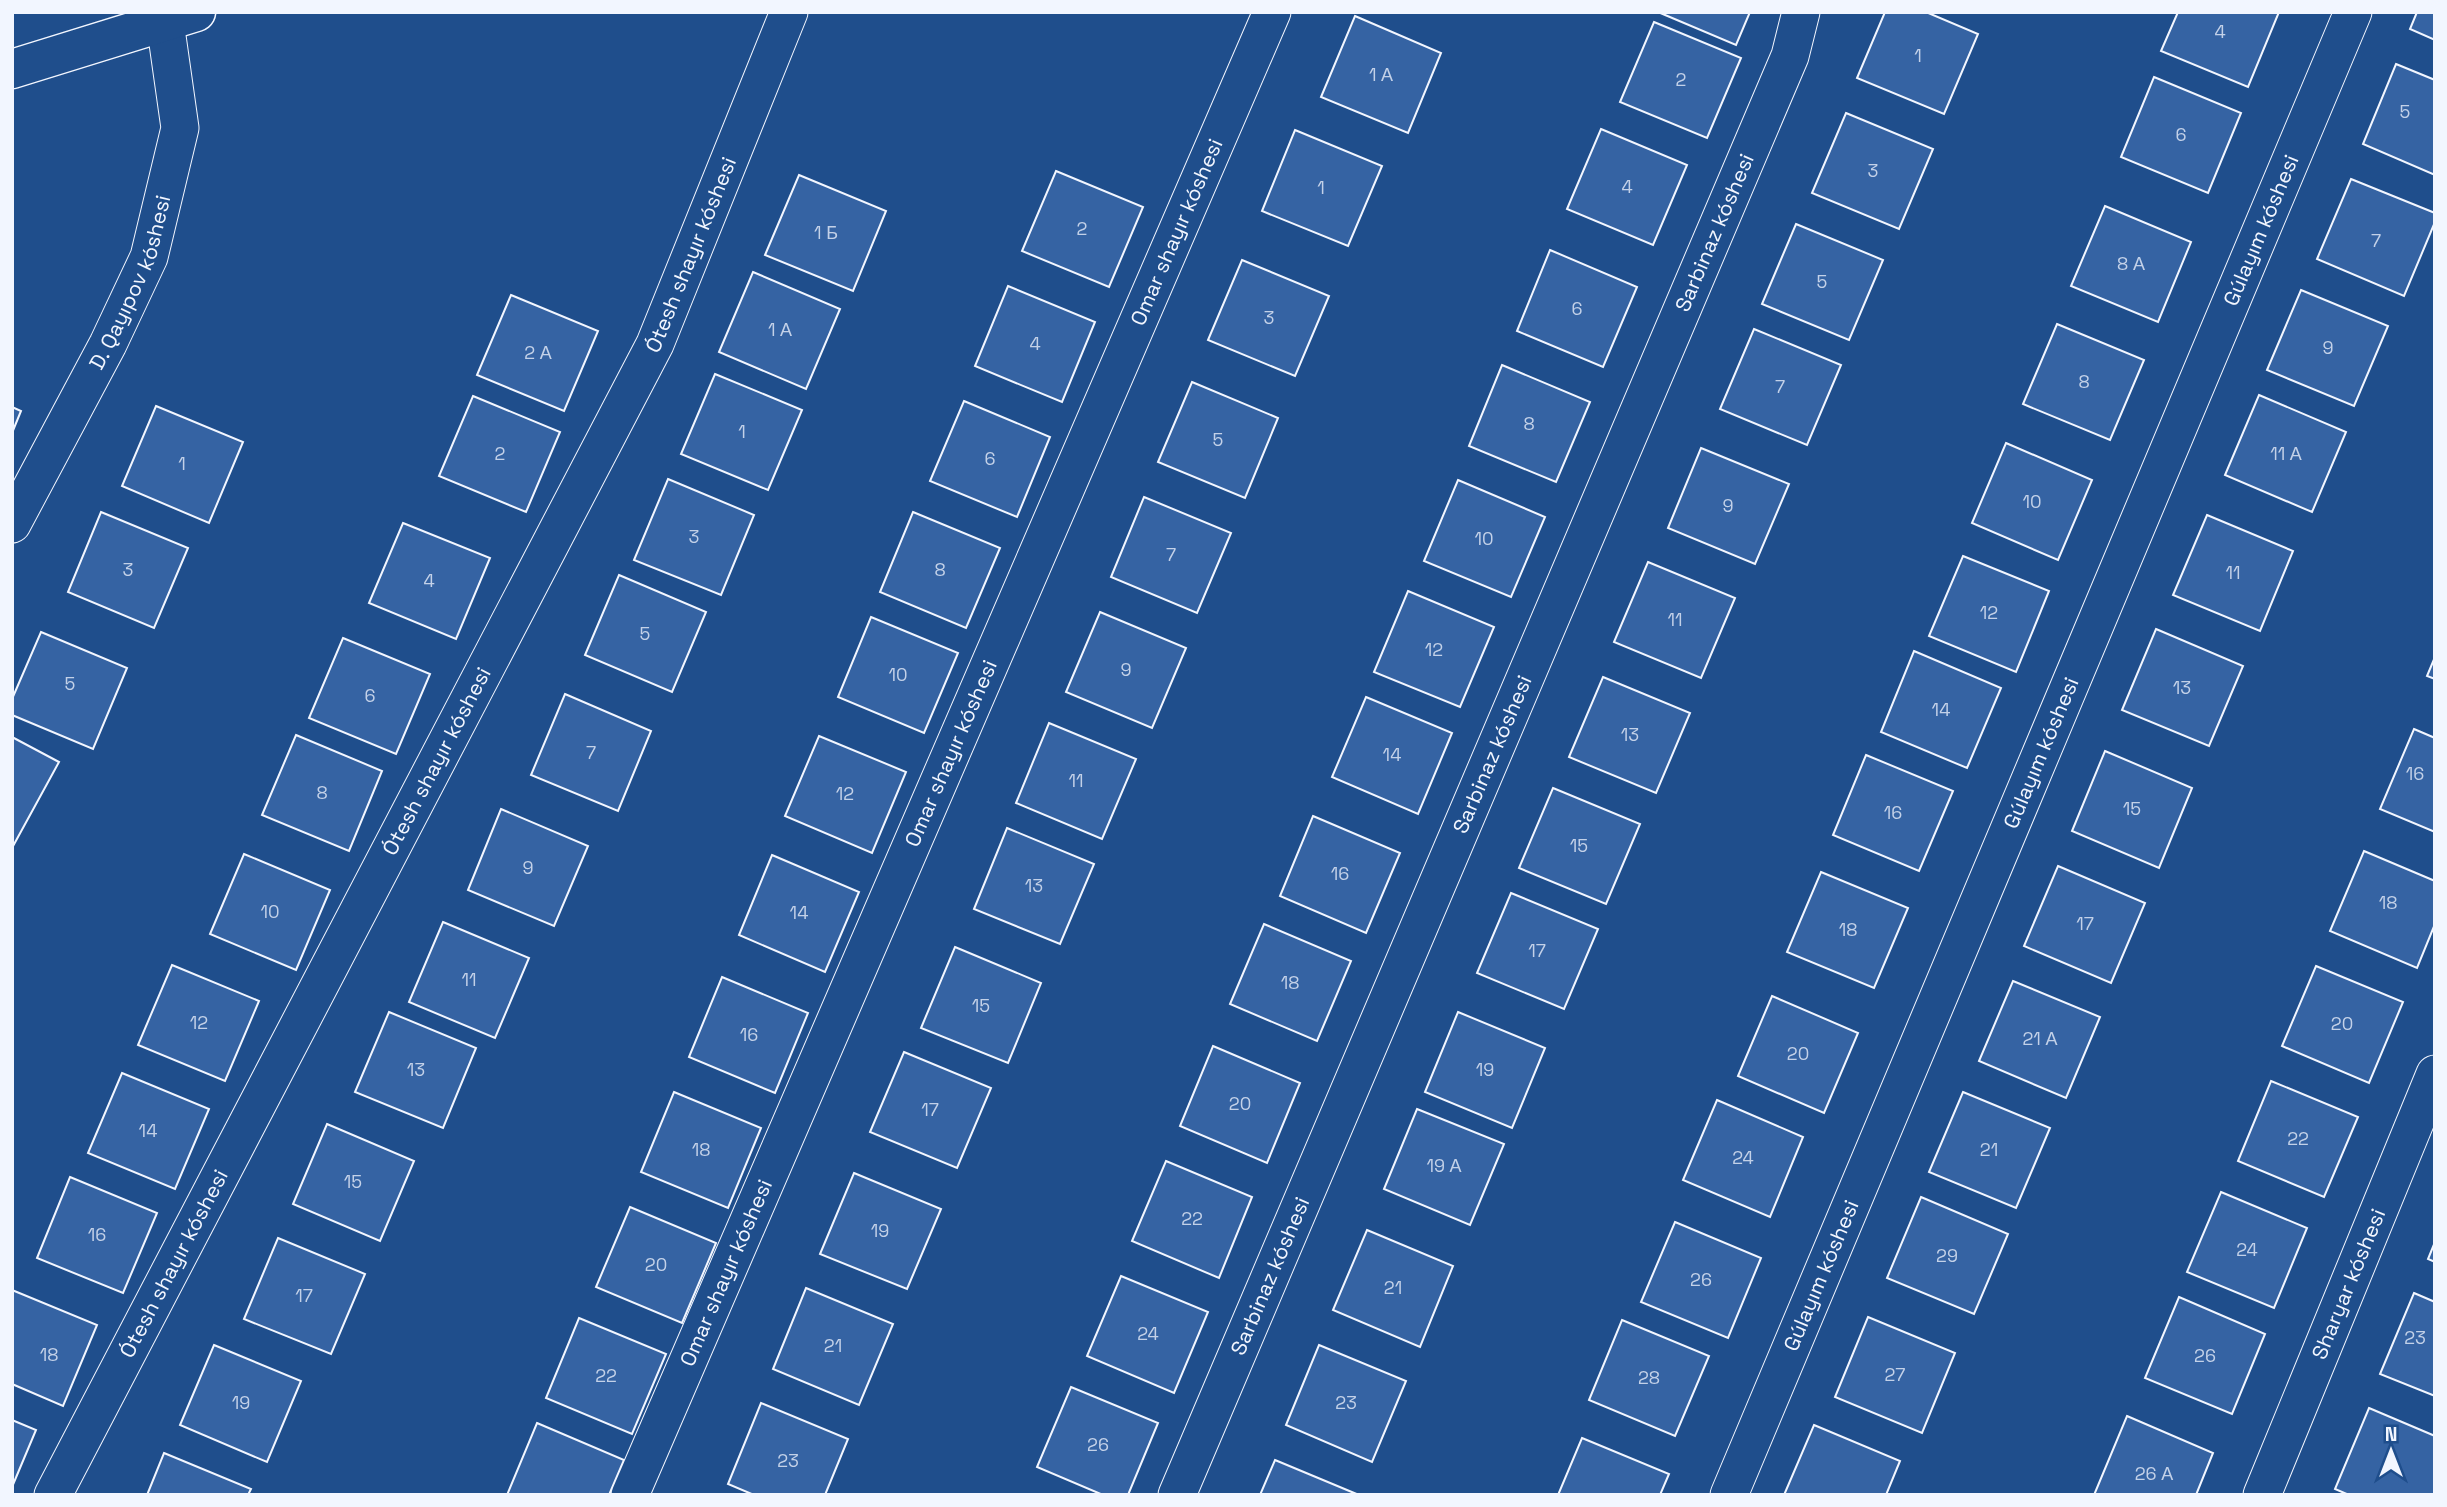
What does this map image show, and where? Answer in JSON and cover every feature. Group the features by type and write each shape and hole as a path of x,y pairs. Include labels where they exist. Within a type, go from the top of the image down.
{"main road":[{"path":"12,69 180,17"}],"street":[{"name":"Ótesh shayır kóshesi","path":"53,1495 655,344 789,12"},
{"name":"Omar shayır kóshesi","path":"631,1495 1272,12"},
{"name":"Sarbinaz kóshesi","path":"1177,1495 1790,56 1801,12"},
{"name":"Gúlayım kóshesi","path":"1729,1495 2353,12"},
{"name":"D. Qayıpov kóshesi","path":"12,524 108,344 149,257 180,128 180,17"},
{"name":"Sharyar kóshesi","path":"2262,1495 2435,1074"}],"building":[{"path":"1658,12 1750,12 1736,45"},
{"path":"1885,12 1926,12 1978,34 1944,114 1857,78"},
{"path":"2178,12 2279,12 2248,87 2161,51"},
{"path":"2417,12 2435,12 2435,40 2410,29"},
{"path":"1355,16 1441,53 1408,133 1321,97"},
{"path":"1654,22 1741,58 1707,138 1620,102"},
{"path":"2396,64 2435,80 2435,175 2363,144"},
{"path":"2154,77 2241,113 2208,193 2121,157"},
{"path":"1846,113 1933,149 1899,229 1812,193"},
{"path":"1601,129 1687,165 1653,245 1567,209"},
{"path":"1295,130 1382,166 1348,246 1262,211"},
{"path":"1056,171 1143,207 1109,287 1022,251"},
{"path":"799,175 886,211 853,291 765,255"},
{"path":"2351,179 2435,213 2435,222 2404,296 2317,259"},
{"path":"2105,206 2191,242 2158,322 2071,286"},
{"path":"1796,224 1883,260 1849,340 1762,304"},
{"path":"1550,250 1637,287 1603,367 1517,331"},
{"path":"1242,260 1329,296 1295,376 1208,340"},
{"path":"753,272 840,309 806,389 719,352"},
{"path":"1008,286 1095,322 1062,402 975,366"},
{"path":"2301,290 2388,326 2354,406 2267,370"},
{"path":"511,295 598,331 564,411 477,375"},
{"path":"2057,324 2144,360 2110,440 2023,404"},
{"path":"1754,329 1841,365 1807,445 1720,409"},
{"path":"1502,365 1590,402 1556,482 1469,446"},
{"path":"715,374 802,410 768,490 681,454"},
{"path":"1192,382 1278,418 1245,498 1158,462"},
{"path":"2259,395 2346,432 2312,512 2225,475"},
{"path":"473,396 560,432 526,512 439,476"},
{"path":"964,401 1050,437 1017,517 930,481"},
{"path":"156,406 243,442 209,523 122,486"},
{"path":"12,407 21,411 12,433"},
{"path":"2006,443 2092,480 2058,560 1972,523"},
{"path":"1701,448 1789,484 1755,564 1668,528"},
{"path":"668,479 754,515 721,595 634,560"},
{"path":"1458,480 1545,517 1511,597 1424,561"},
{"path":"1144,497 1231,533 1197,613 1111,577"},
{"path":"101,512 188,548 154,628 68,592"},
{"path":"913,512 1000,548 966,628 880,592"},
{"path":"2207,515 2293,551 2260,631 2173,595"},
{"path":"403,523 490,558 456,639 369,603"},
{"path":"1963,556 2049,591 2016,672 1929,636"},
{"path":"1648,562 1735,598 1701,678 1614,642"},
{"path":"619,575 706,612 672,692 585,655"},
{"path":"1408,591 1494,627 1460,707 1374,672"},
{"path":"1100,612 1186,648 1152,728 1066,692"},
{"path":"871,617 958,653 924,733 838,697"},
{"path":"2156,629 2243,666 2209,746 2122,710"},
{"path":"41,632 127,668 93,749 12,715 12,699"},
{"path":"343,638 430,674 396,754 309,718"},
{"path":"1914,651 2001,688 1967,768 1881,732"},
{"path":"2435,657 2435,679 2427,676"},
{"path":"1603,677 1690,713 1656,793 1569,757"},
{"path":"565,694 651,731 618,811 531,775"},
{"path":"1366,697 1452,733 1418,814 1332,777"},
{"path":"1049,723 1136,759 1102,839 1016,803"},
{"path":"2414,729 2435,738 2435,832 2380,809"},
{"path":"296,735 382,771 349,851 262,815"},
{"path":"819,736 906,772 872,853 785,816"},
{"path":"12,737 59,762 12,848"},
{"path":"2105,751 2192,788 2159,868 2072,831"},
{"path":"1866,755 1953,791 1919,871 1833,835"},
{"path":"1553,788 1640,824 1606,904 1519,868"},
{"path":"501,809 588,846 554,926 468,890"},
{"path":"1313,816 1400,853 1366,933 1280,896"},
{"path":"1007,828 1094,864 1060,944 974,909"},
{"path":"2364,851 2435,881 2435,924 2417,968 2330,931"},
{"path":"244,854 330,890 296,970 210,934"},
{"path":"772,855 859,892 825,972 739,935"},
{"path":"2058,866 2145,903 2111,983 2024,946"},
{"path":"1821,872 1908,908 1874,988 1787,952"},
{"path":"1511,893 1598,929 1564,1009 1477,973"},
{"path":"443,922 529,958 495,1038 409,1002"},
{"path":"1264,924 1351,961 1317,1041 1230,1004"},
{"path":"955,947 1041,983 1008,1063 921,1028"},
{"path":"172,965 259,1001 225,1081 138,1045"},
{"path":"2316,966 2403,1002 2369,1083 2282,1046"},
{"path":"722,977 808,1013 775,1093 689,1057"},
{"path":"2013,981 2100,1017 2066,1098 1979,1061"},
{"path":"1772,996 1858,1033 1824,1113 1738,1076"},
{"path":"389,1012 476,1048 443,1128 355,1092"},
{"path":"1458,1012 1545,1048 1512,1128 1425,1092"},
{"path":"1213,1046 1300,1083 1267,1163 1180,1126"},
{"path":"904,1052 991,1088 957,1168 870,1132"},
{"path":"122,1073 209,1109 175,1189 88,1153"},
{"path":"2271,1081 2358,1117 2324,1197 2238,1161"},
{"path":"674,1092 761,1128 728,1208 641,1172"},
{"path":"1963,1092 2050,1128 2016,1208 1929,1172"},
{"path":"1717,1100 1803,1137 1770,1217 1683,1180"},
{"path":"1417,1109 1504,1144 1470,1225 1384,1189"},
{"path":"327,1124 414,1161 380,1241 293,1204"},
{"path":"1166,1161 1252,1197 1219,1278 1132,1241"},
{"path":"854,1173 941,1209 907,1289 820,1254"},
{"path":"70,1177 157,1213 123,1293 37,1258"},
{"path":"2221,1192 2307,1228 2274,1308 2187,1272"},
{"path":"1921,1197 2008,1234 1974,1314 1887,1278"},
{"path":"630,1207 716,1243 682,1323 596,1287"},
{"path":"1675,1222 1761,1258 1728,1338 1641,1302"},
{"path":"1367,1230 1453,1266 1420,1347 1333,1310"},
{"path":"278,1238 365,1274 331,1354 244,1319"},
{"path":"2435,1242 2435,1262 2428,1259"},
{"path":"1121,1276 1208,1312 1174,1393 1087,1356"},
{"path":"806,1288 893,1324 859,1405 773,1369"},
{"path":"12,1290 97,1325 63,1406 12,1384"},
{"path":"2414,1293 2435,1302 2435,1396 2380,1374"},
{"path":"2179,1297 2265,1334 2232,1414 2145,1378"},
{"path":"1868,1317 1955,1353 1922,1433 1835,1397"},
{"path":"579,1318 666,1354 632,1434 546,1398"},
{"path":"1622,1320 1709,1356 1675,1436 1589,1400"},
{"path":"214,1345 301,1381 267,1462 180,1425"},
{"path":"1319,1345 1406,1381 1372,1462 1286,1425"},
{"path":"1071,1387 1158,1423 1128,1495 1103,1495 1037,1467"},
{"path":"761,1403 848,1439 825,1495 754,1495 728,1484"},
{"path":"2369,1408 2435,1436 2434,1495 2349,1495 2335,1489"},
{"path":"2127,1416 2213,1453 2196,1495 2094,1495"},
{"path":"12,1420 36,1430 12,1487"},
{"path":"537,1423 624,1460 609,1495 507,1495"},
{"path":"1814,1425 1900,1461 1886,1495 1784,1495"},
{"path":"1582,1438 1669,1474 1660,1495 1558,1495"},
{"path":"164,1453 251,1489 248,1495 147,1495"},
{"path":"1275,1460 1359,1495 1260,1495"}]}
